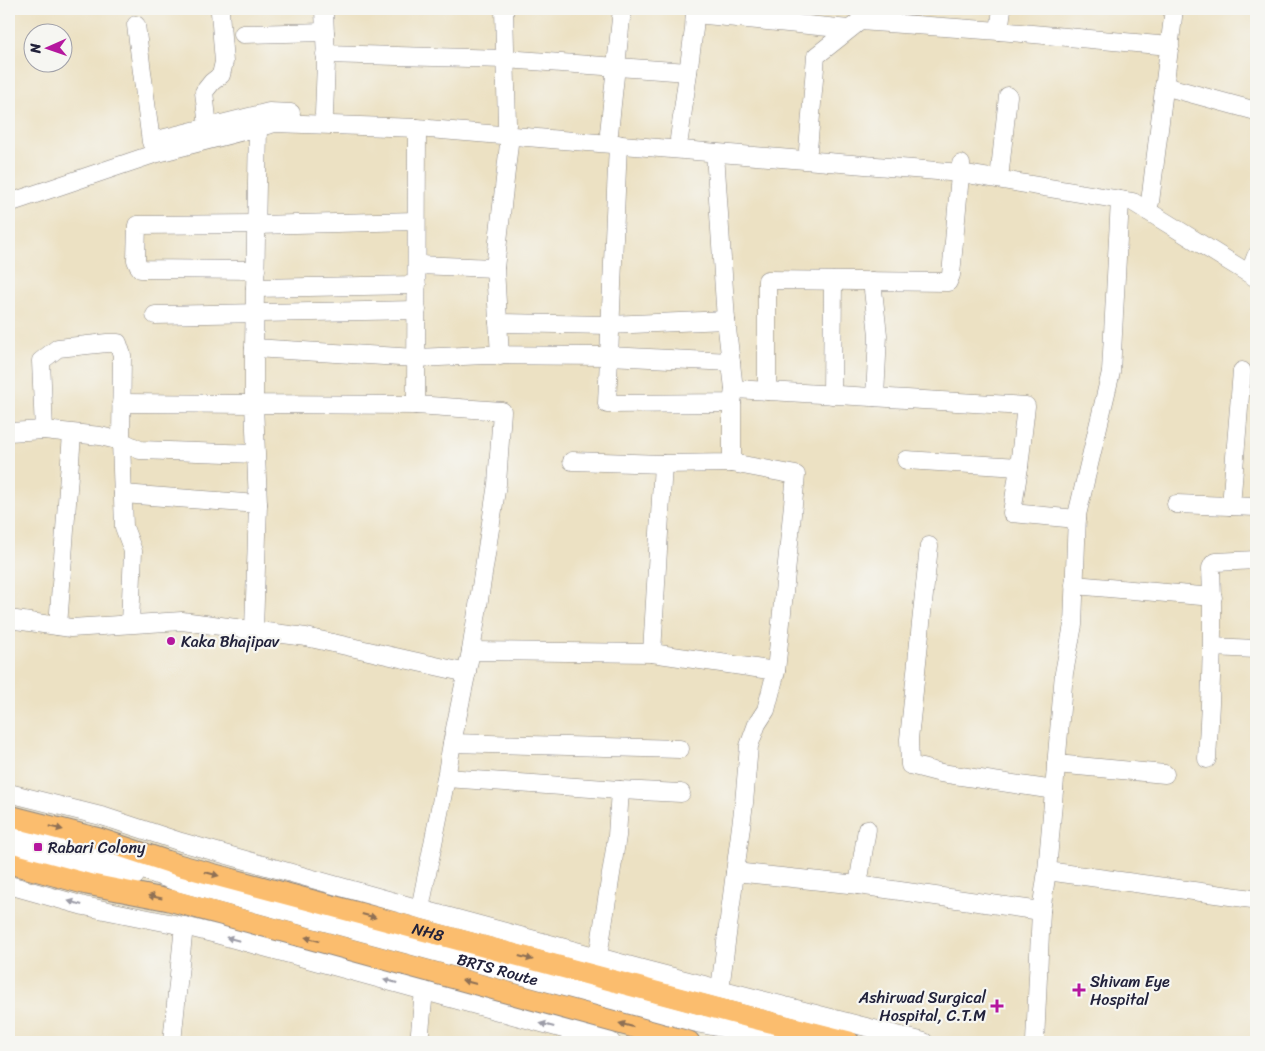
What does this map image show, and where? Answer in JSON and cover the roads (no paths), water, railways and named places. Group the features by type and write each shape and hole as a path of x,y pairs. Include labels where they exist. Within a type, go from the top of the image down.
{"main road":[{"name":"NH8","path":"9,816 99,839 188,868 849,1042"},
{"path":"9,863 87,884 169,900 689,1042"}],"street":[{"path":"324,9 324,114"},
{"path":"500,356 495,268 508,130 504,9"},
{"path":"622,9 616,67 613,139 607,404 733,396 766,391 1026,406 1012,513 1077,519"},
{"path":"999,31 1002,9"},
{"path":"1149,206 1174,9"},
{"path":"208,127 204,92 221,75 224,62 220,12"},
{"path":"679,139 695,12 857,19 1170,46"},
{"path":"808,150 816,56 857,19"},
{"path":"136,25 151,142"},
{"path":"243,34 325,32"},
{"path":"325,54 505,59 688,72"},
{"path":"1164,86 1256,111"},
{"path":"1000,170 1008,96"},
{"path":"9,191 151,142 269,112 432,118 508,130"},
{"path":"9,203 154,154 275,123 508,130 613,139 715,153 1000,170 1137,194 1149,206"},
{"path":"254,630 258,504 255,454 254,313 258,127"},
{"path":"416,405 417,128"},
{"path":"613,139 679,139 808,150 961,168 1149,206 1256,266"},
{"path":"715,153 733,396 732,463"},
{"path":"766,391 767,280 948,282 951,275 961,168"},
{"path":"1035,1042 1041,911 1047,871 1064,673 1073,625 1077,519 1111,372 1120,200"},
{"path":"256,270 142,269 136,260 137,225 256,225 416,221"},
{"path":"417,265 495,268"},
{"path":"832,395 833,281"},
{"path":"872,281 878,335 875,398"},
{"path":"255,288 417,285"},
{"path":"155,316 417,310"},
{"path":"498,323 610,325 726,320"},
{"path":"44,430 41,361 58,348 108,342 118,343 122,356 121,441 124,527 133,551 130,623"},
{"path":"254,348 416,358 486,355 609,356 731,362"},
{"path":"1231,506 1242,371"},
{"path":"121,403 416,405 502,411 497,484 471,651 420,909"},
{"path":"9,432 44,430 100,436 121,441 140,450 255,454"},
{"path":"58,626 72,434"},
{"path":"906,460 1019,466"},
{"path":"572,461 663,464 732,463 796,475 776,671 766,710 757,724 749,746 744,803 720,989"},
{"path":"652,653 663,464"},
{"path":"123,494 258,504"},
{"path":"1176,504 1256,507"},
{"path":"930,546 909,739 910,764 941,773 1054,790"},
{"path":"1207,759 1212,647 1213,597 1211,568 1216,562 1256,560"},
{"path":"1074,585 1213,597"},
{"path":"9,618 71,628 182,621 306,637 467,673"},
{"path":"1212,647 1256,649"},
{"path":"471,651 652,653 776,671"},
{"path":"452,743 680,749"},
{"path":"1056,764 1165,774"},
{"path":"446,778 681,793"},
{"path":"598,957 617,836 620,790"},
{"path":"9,792 105,817 181,842 420,909 924,1042"},
{"path":"858,885 868,829"},
{"path":"9,830 98,854 177,882"},
{"path":"9,847 92,869 177,882"},
{"path":"1047,871 1252,899"},
{"path":"735,872 858,885 1041,911"},
{"name":"BRTS Route","path":"177,882 701,1024"},
{"path":"9,885 84,906 184,926 610,1042"},
{"path":"172,1042 184,926"},
{"path":"419,1042 424,991"},
{"path":"701,1024 753,1042"},
{"path":"701,1024 796,1042"}],"place":[{"name":"Kaka Bhajipav","path":"171,641"},
{"name":"Rabari Colony","path":"38,847"},
{"name":"Shivam Eye Hospital","path":"1079,990"},
{"name":"Ashirwad Surgical Hospital, C.T.M","path":"997,1006"}]}
